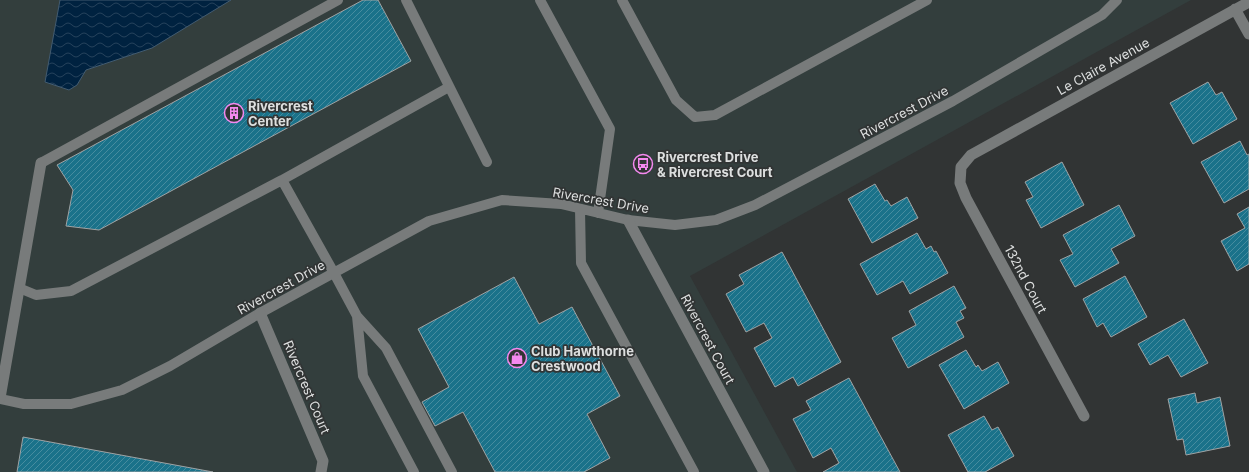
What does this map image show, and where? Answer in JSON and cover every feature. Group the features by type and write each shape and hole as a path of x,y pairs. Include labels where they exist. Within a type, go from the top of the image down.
{"street":[{"name":"Le Claire Avenue","path":"971,155 1249,2"},
{"path":"1236,9 1249,34"},
{"name":"132nd Court","path":"971,155 961,167 960,183 966,198 1084,416"},
{"path":"0,399 41,163"},
{"name":"Rivercrest Court","path":"628,220 764,472"},
{"name":"Rivercrest Court","path":"260,313 323,461 321,472"}],"lane":[{"path":"41,163 338,0"},
{"path":"406,0 487,162"},
{"path":"540,0 610,129 598,213"},
{"path":"622,0 676,100 695,117 715,115 927,0"},
{"name":"Rivercrest Drive","path":"0,399 24,404 71,404 122,390 170,366 260,313 429,221 502,200 561,204 628,220 675,225 716,220 755,205 953,101 1102,15 1117,0"},
{"path":"19,288 36,295 71,292 282,180 449,86"},
{"path":"282,180 357,316 386,348 452,472"},
{"path":"580,208 581,263 694,472"},
{"path":"357,316 363,376 414,472"}],"shaded area":[{"name":"Rivercrest Center","path":"0,0 1191,0 690,276 797,472 0,472"}],"water":[{"path":"60,0 231,0 152,48 86,70 77,85 69,90 45,82"}],"building":[{"name":"Rivercrest Center","path":"363,0 378,0 411,61 99,230 66,226 73,190 57,165"},
{"path":"1208,82 1216,95 1222,92 1237,119 1193,144 1170,103"},
{"path":"1240,141 1247,155 1249,154 1249,189 1224,203 1201,162"},
{"path":"1062,162 1084,205 1041,228 1026,200 1033,197 1025,182"},
{"path":"875,184 885,201 887,200 891,206 907,197 918,218 872,243 848,199"},
{"path":"1119,205 1135,236 1111,249 1119,263 1075,287 1060,260 1073,254 1063,235"},
{"path":"1249,207 1249,264 1237,271 1221,241 1245,228 1237,214"},
{"path":"917,233 926,249 931,246 934,252 936,251 948,273 910,294 903,281 877,295 860,264"},
{"path":"782,252 841,362 798,386 793,377 775,387 754,348 772,338 764,323 746,332 726,294 744,284 739,275"},
{"path":"1125,276 1147,317 1111,337 1103,323 1097,327 1083,299"},
{"name":"Club Hawthorne Crestwood","path":"514,277 539,324 572,307 620,396 587,414 610,458 584,472 495,472 463,412 435,426 422,402 449,387 418,329"},
{"path":"954,286 966,308 960,311 964,318 956,322 964,337 908,368 892,338 916,325 909,311"},
{"path":"1184,319 1208,363 1181,377 1168,355 1150,365 1138,344"},
{"path":"966,350 976,367 978,365 982,371 998,362 1009,383 964,409 939,365"},
{"path":"849,378 900,472 823,472 839,463 831,448 813,458 793,419 811,410 806,401"},
{"path":"1195,393 1197,403 1220,397 1230,446 1186,455 1183,439 1177,440 1168,399"},
{"path":"984,416 992,430 998,427 1014,456 985,472 968,472 948,435"},
{"path":"23,437 213,472 17,472"}],"place":[{"name":"Rivercrest Center","path":"234,113"},
{"name":"Rivercrest Drive & Rivercrest Court","path":"643,164"},
{"name":"Club Hawthorne Crestwood","path":"517,358"}]}
